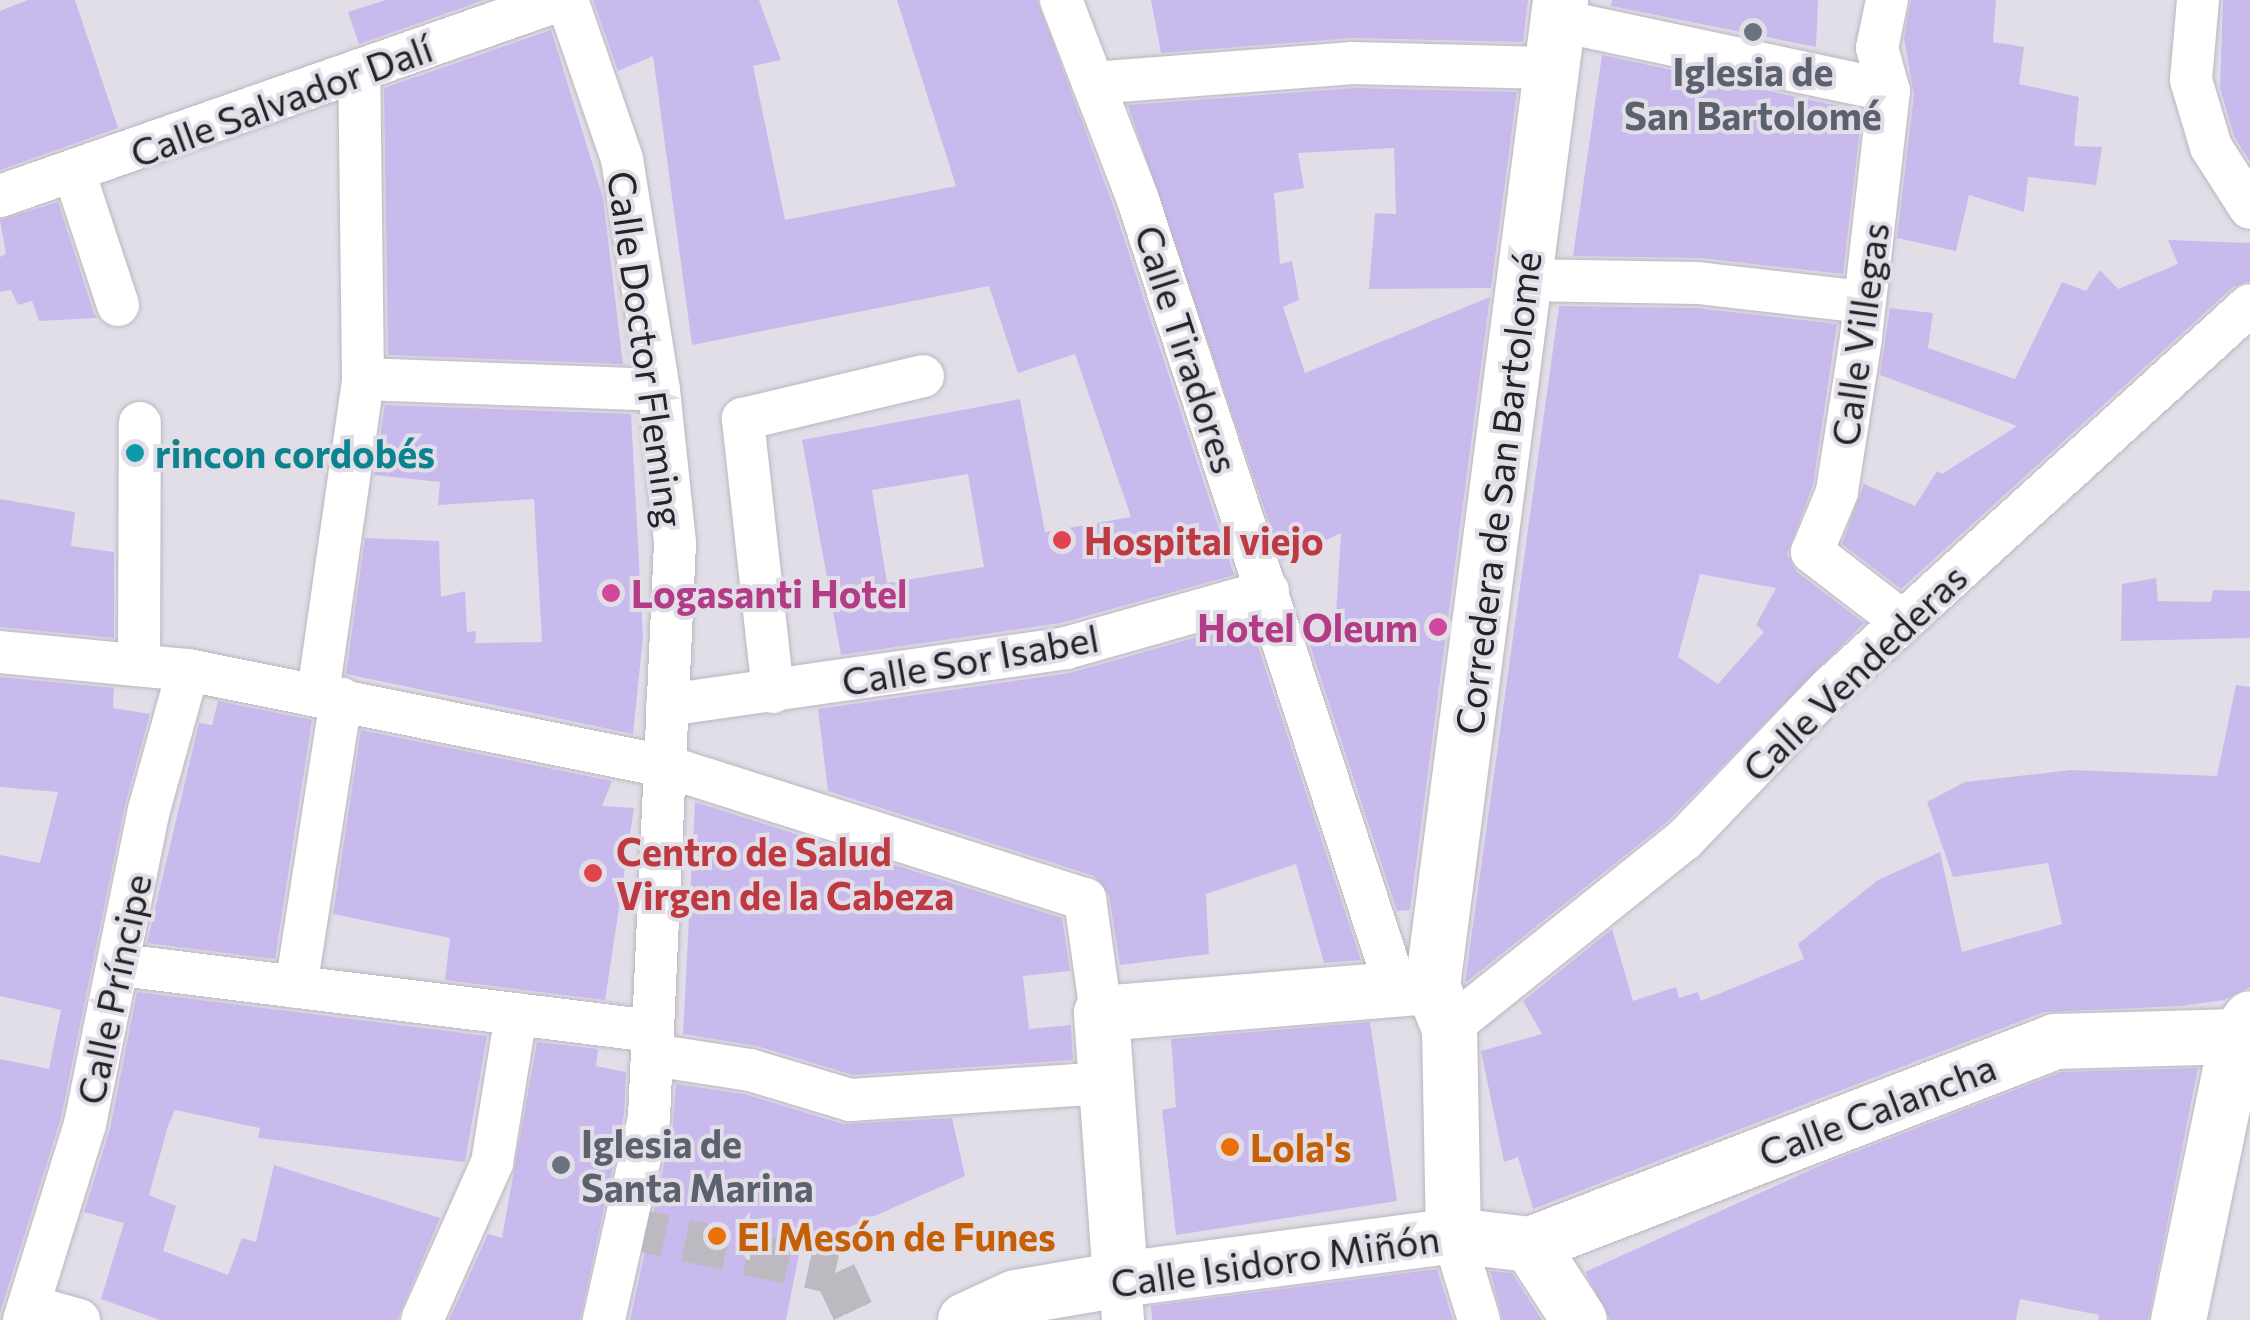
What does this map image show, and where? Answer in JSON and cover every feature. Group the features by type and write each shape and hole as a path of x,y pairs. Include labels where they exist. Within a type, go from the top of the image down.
{"street":[{"name":"Calle Salvador Dalí","path":"0,196 75,175 359,70 564,0"},
{"name":"Calle Doctor Fleming","path":"564,0 622,159 660,390 675,543 649,1118 604,1320"},
{"name":"Calle Tiradores","path":"1061,0 1268,590 1426,1001"},
{"name":"Calle Villegas","path":"1886,0 1877,48 1889,91 1865,302 1836,492 1812,552 1902,622"},
{"path":"2198,0 2192,80 2211,147 2250,208"},
{"path":"1093,83 1353,62 1555,29 1889,91"},
{"name":"Corredera de San Bartolomé","path":"1453,1235 1426,1001 1467,754 1521,280 1555,29"},
{"path":"296,987 363,379 359,70"},
{"path":"75,175 118,305"},
{"path":"1521,280 1698,283 1865,302"},
{"name":"Calle Vendederas","path":"1426,1001 1684,840 1902,622 2250,305"},
{"path":"774,692 742,420 924,376"},
{"path":"363,379 660,390"},
{"path":"139,662 140,423"},
{"name":"Calle Sor Isabel","path":"667,705 1066,648 1268,590"},
{"path":"0,652 139,662 188,670 664,766 1084,899 1102,1014 1122,1300"},
{"name":"Calle Príncipe","path":"26,1313 85,1124 121,965 149,810 188,670"},
{"path":"121,965 516,1014 653,1043 850,1100 966,1098 1108,1083"},
{"path":"1102,1014 1426,1001"},
{"path":"422,1320 492,1164 516,1014"},
{"path":"2178,1320 2244,1027"},
{"name":"Calle Calancha","path":"1530,1244 2055,1040 2244,1027"},
{"path":"1453,1235 1480,1320"},
{"name":"Calle Isidoro Miñón","path":"965,1320 1015,1297 1122,1300 1453,1235 1530,1244"},
{"path":"1530,1244 1579,1320"},
{"path":"26,1313 78,1320"}],"building":[{"path":"28,0 75,0 118,128 0,170 0,11"},
{"path":"386,0 484,0 359,44 348,12"},
{"path":"593,0 759,0 781,60 753,66 785,220 956,186 897,0 1037,0 1114,208 1234,575 1061,623 841,655 802,440 1020,399 1045,532 1131,517 1075,354 1018,373 989,286 692,345 653,56 618,71","holes":["968,474 984,567 887,583 872,490"]},
{"path":"1151,0 1528,0 1523,42 1353,38 1161,53"},
{"name":"Iglesia de San Bartolomé","path":"1612,0 1818,0 1816,47 1611,6"},
{"path":"1911,0 1996,0 1993,42 2024,47 2019,84 2079,97 2074,146 2102,147 2096,185 2028,177 2024,212 1969,195 1956,251 1897,238 1914,94 1904,39"},
{"path":"2223,0 2250,0 2250,162 2234,136 2220,88"},
{"path":"551,30 603,198 623,364 388,355 384,88"},
{"path":"1602,55 1862,111 1843,274 1701,258 1573,256"},
{"path":"1354,88 1517,92 1491,288 1369,289 1375,213 1396,214 1394,148 1298,153 1304,188 1274,193 1280,264 1292,261 1299,300 1283,307 1305,373 1490,297 1410,910 1397,911 1310,645 1335,633 1341,533 1282,561 1128,105"},
{"path":"58,202 97,318 39,321 32,301 18,305 11,290 0,292 0,257 6,254 0,220"},
{"path":"2168,240 2250,243 2250,281 2233,287 1901,589 1842,544 1864,484 1915,506 1937,471 1942,474 2017,426 1880,375 1890,308 1933,313 1928,348 2015,379 2062,282 2086,291 2100,270 2118,289 2178,264"},
{"path":"1559,306 1696,308 1837,324 1813,485 1787,554 1797,572 1864,623 1667,822 1465,983","holes":["1700,574 1776,588 1756,625 1764,632 1718,684 1678,657"]},
{"path":"385,405 631,414 643,637 633,734 346,674 365,538 439,541 441,597 465,591 467,632 476,631 475,643 542,642 534,499 438,505 440,482 374,475"},
{"path":"0,499 75,512 71,546 114,552 114,638 0,627"},
{"path":"2156,578 2158,601 2211,602 2213,590 2250,591 2250,638 2121,641 2122,584"},
{"path":"1250,622 1361,960 1324,963 1296,864 1206,894 1209,954 1120,965 1109,895 1094,876 828,791 818,709 1070,673"},
{"path":"0,677 114,688 113,708 150,714 125,805 61,1118 0,1313 0,1059 49,1069 61,1010 0,996 0,855 40,863 58,792 0,787"},
{"path":"2236,685 2250,687 2250,987 2224,1000 2181,1006 2044,1012 1533,1209 1518,1157 1504,1162 1481,1051 1542,1034 1523,1001 1612,929 1633,1001 1676,987 1679,998 1698,992 1701,1001 1804,959 1798,944 1878,880 1940,852 1962,952 2062,924 2048,863 1953,877 1927,802 1965,782 2072,770 2217,776"},
{"path":"218,701 312,720 275,959 147,943 199,723 212,725"},
{"path":"361,730 612,781 602,806 634,808 605,1000 445,980 450,938 333,914"},
{"path":"695,802 1062,918 1070,971 1023,976 1029,1029 1071,1025 1073,1060 853,1075 757,1046 683,1034"},
{"path":"137,992 487,1036 465,1162 258,1138 260,1128 175,1110 168,1126 149,1195 176,1206 163,1251 228,1275 242,1238 256,1242 274,1165 440,1218 397,1320 160,1320 101,1299 124,1223 84,1212 110,1129"},
{"path":"1370,1022 1397,1201 1176,1235 1162,1110 1176,1107 1171,1039"},
{"name":"Iglesia de Santa Marina","path":"537,1042 598,1049 596,1066 626,1072 624,1115 580,1320 449,1320 488,1234 502,1238"},
{"path":"2198,1068 2148,1320 2098,1320 2099,1315 2020,1299 2016,1320 1610,1320 1585,1272 1824,1164 2061,1072"},
{"path":"676,1084 744,1094 843,1124 952,1118 965,1176 800,1249 786,1320 630,1320 673,1123"},
{"path":"1437,1269 1453,1320 1152,1320 1151,1306"},
{"path":"1490,1271 1512,1273 1542,1320 1503,1320"}],"tunnel":[{"path":"624,1227 835,1273 857,1320"}],"place":[{"name":"Iglesia de San Bartolomé","path":"1753,32"},
{"name":"rincon cordobés","path":"135,453"},
{"name":"Hospital viejo","path":"1062,540"},
{"name":"Logasanti Hotel","path":"611,593"},
{"name":"Hotel Oleum","path":"1438,627"},
{"name":"Centro de Salud Virgen de la Cabeza","path":"593,873"},
{"name":"Lola's","path":"1230,1147"},
{"name":"Iglesia de Santa Marina","path":"561,1165"},
{"name":"El Mesón de Funes","path":"717,1236"}]}
